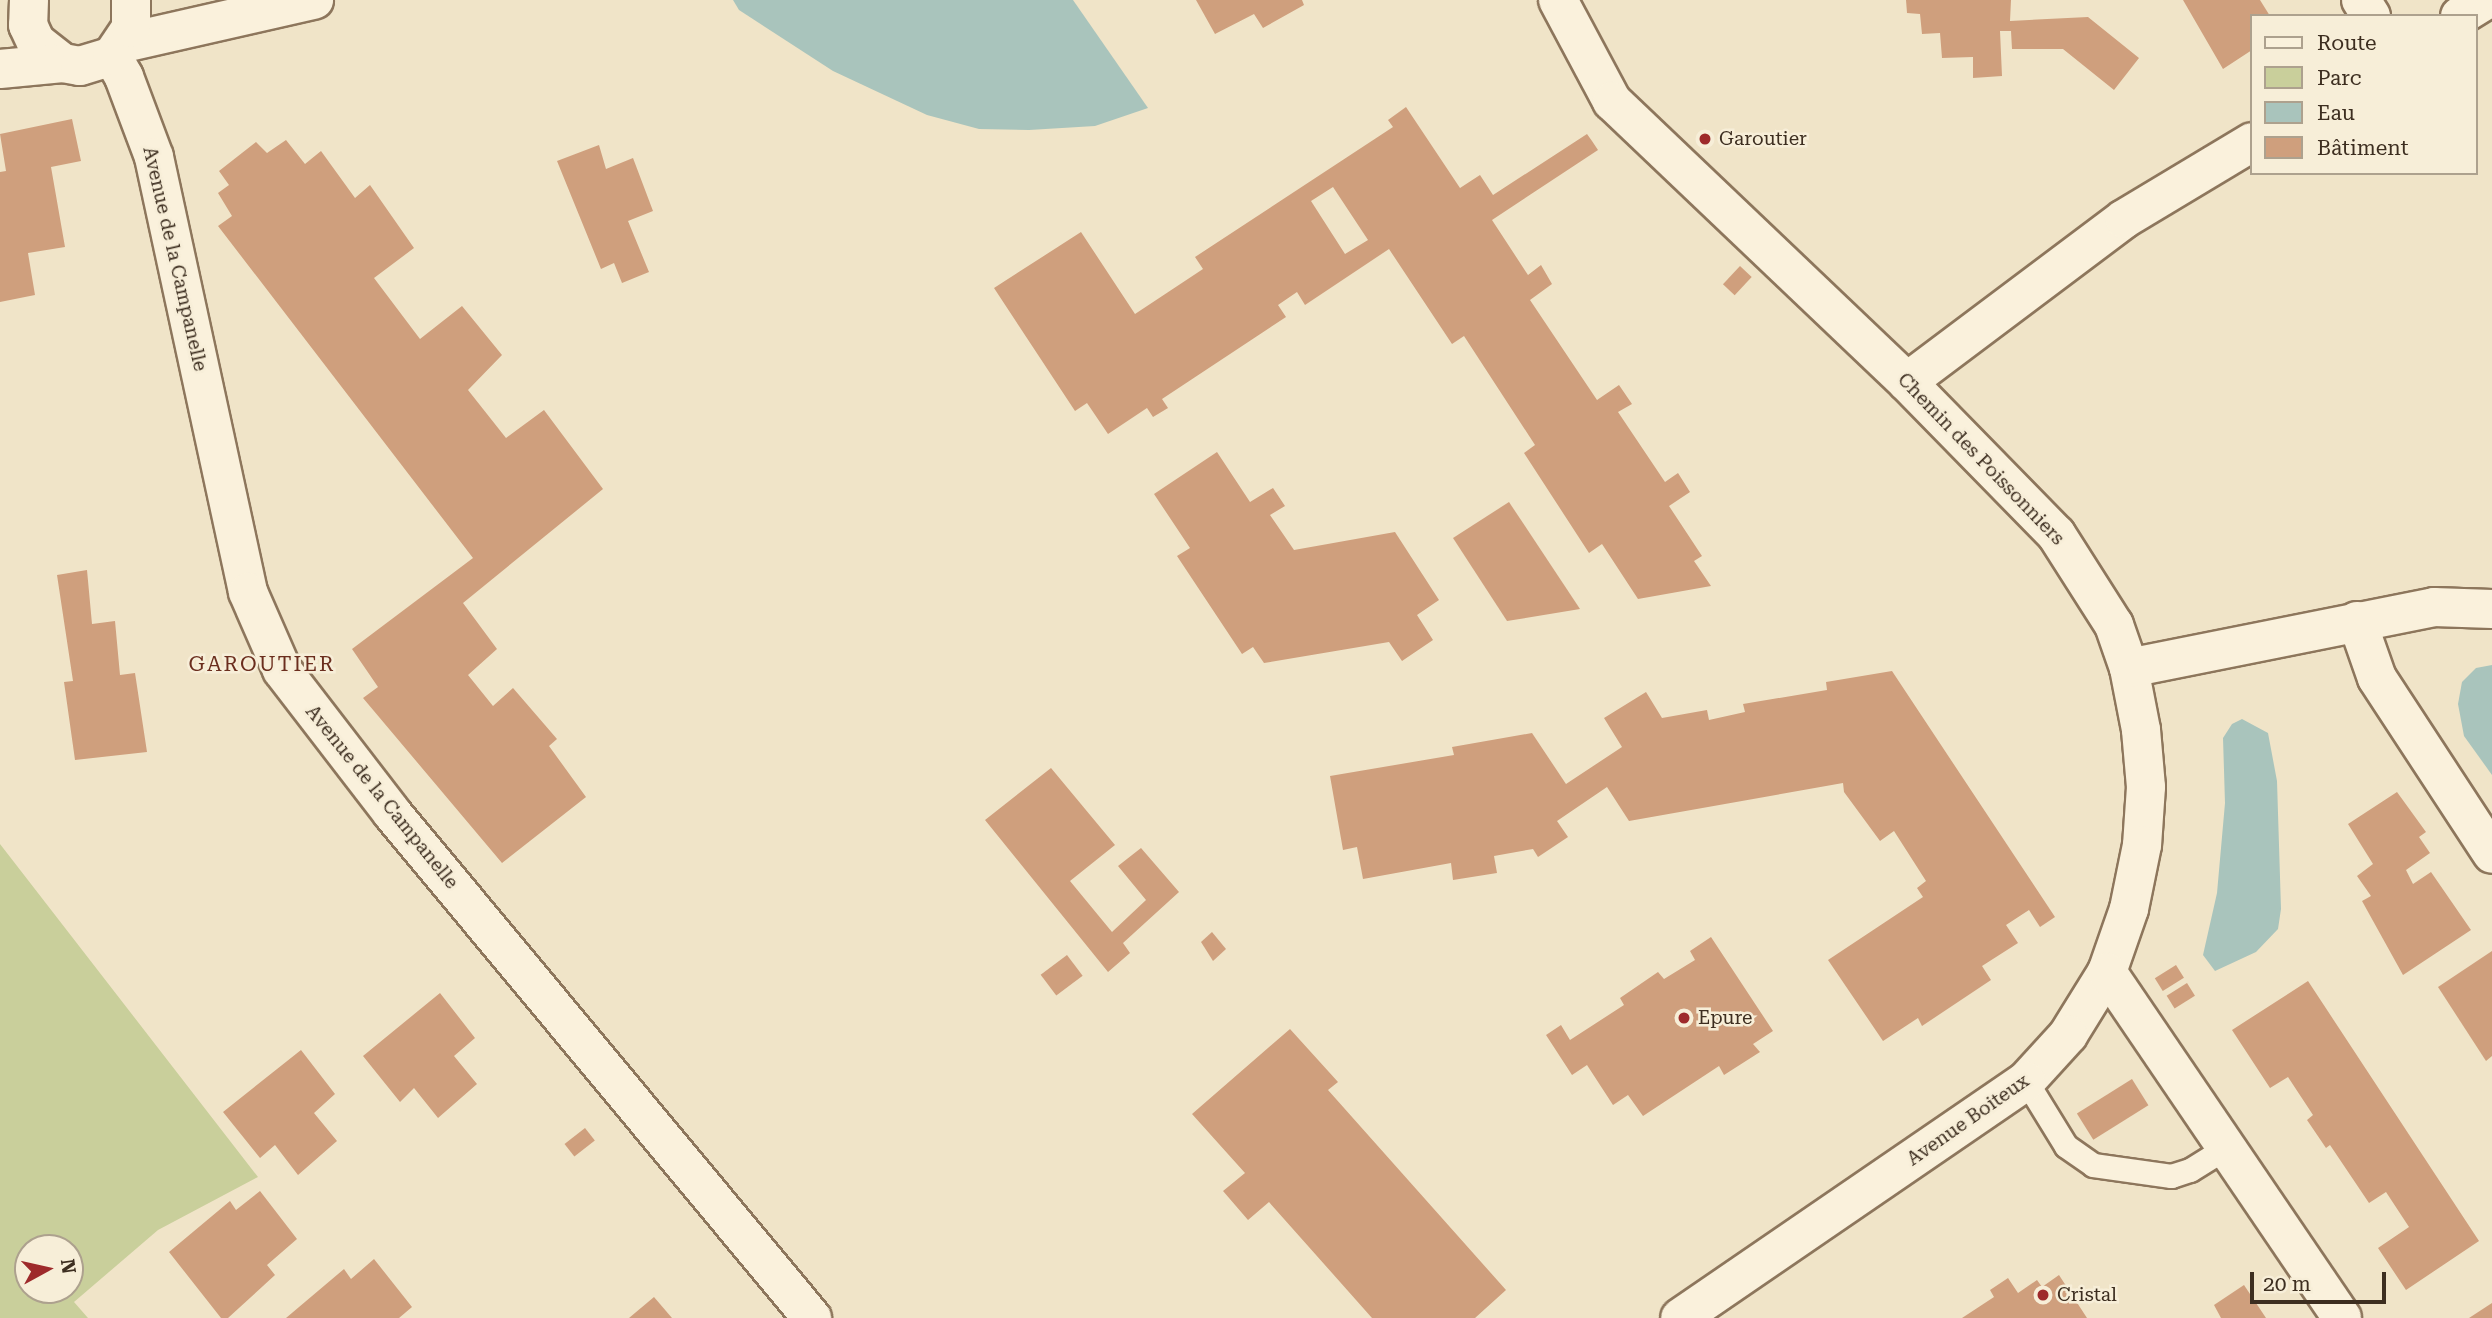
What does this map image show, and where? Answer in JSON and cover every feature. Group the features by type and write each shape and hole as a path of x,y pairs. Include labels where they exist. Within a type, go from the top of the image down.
{"street":[{"path":"118,50 131,29 131,0"},
{"path":"202,0 244,13"},
{"path":"0,69 63,63 80,66 118,50 244,13 314,0"},
{"name":"Chemin des Poissonniers","path":"1558,0 1612,101 1907,382 2074,558 2114,625 2129,668"},
{"path":"2463,14 2486,0"},
{"path":"19,11 36,42 63,63"},
{"name":"Avenue de la Campanelle","path":"118,50 124,77 154,157 248,593 282,670 392,813 812,1318"},
{"path":"1907,382 2124,219 2250,143"},
{"path":"2129,668 2434,607 2492,609"},
{"path":"2357,621 2377,678 2492,854"},
{"name":"Avenue Boiteux","path":"1680,1318 2026,1081 2068,1035 2107,972 2129,909 2142,845 2146,787 2129,668"},
{"path":"2107,972 2342,1318"}],"lane":[{"path":"2026,1081 2066,1146 2093,1165 2171,1176 2227,1146"}],"green space":[{"path":"0,844 258,1177 158,1230 84,1293 84,1234 14,1234 14,1304 76,1304 88,1318 0,1318"}],"water":[{"path":"733,0 1073,0 1148,108 1095,126 1029,130 979,129 927,115 833,71 739,10"},
{"path":"2492,665 2492,775 2464,736 2458,704 2462,682 2476,668"},
{"path":"2242,719 2268,733 2277,781 2281,909 2278,929 2256,952 2215,971 2203,955 2217,893 2225,803 2223,738 2232,724"}],"building":[{"path":"1196,0 1302,0 1304,5 1263,28 1254,14 1215,34"},
{"path":"1906,0 2011,0 2010,21 2088,17 2139,58 2114,90 2063,49 2012,49 2011,31 2000,31 2002,76 1973,78 1973,57 1942,58 1940,33 1922,34 1920,14 1907,13"},
{"path":"2183,0 2260,0 2269,14 2250,14 2250,51 2223,69"},
{"path":"1406,107 1460,188 1480,175 1493,195 1587,134 1592,141 1598,150 1492,220 1528,275 1541,265 1552,284 1530,300 1597,400 1619,385 1632,404 1618,412 1665,482 1678,473 1690,492 1669,506 1702,556 1694,561 1711,586 1638,599 1602,544 1589,553 1524,453 1535,445 1464,336 1452,344 1389,249 1305,305 1297,292 1278,305 1286,317 1162,399 1168,408 1153,417 1147,408 1108,434 1087,403 1075,411 994,288 1081,232 1135,314 1203,269 1195,257 1393,127 1388,120","holes":["1333,187 1368,240 1345,254 1311,201"]},
{"path":"72,119 81,161 51,167 65,247 28,253 35,295 0,302 0,172 6,171 0,134"},
{"path":"286,140 305,164 321,151 355,198 370,185 414,248 374,278 420,339 462,306 502,355 468,390 506,438 544,410 603,489 463,603 497,649 468,675 493,706 513,688 557,739 549,746 586,797 502,863 363,698 378,687 352,649 473,558 218,226 232,216 218,193 229,185 219,171 256,142 267,153"},
{"path":"599,145 606,169 633,158 653,211 628,221 649,272 622,283 614,263 601,269 557,161"},
{"path":"1740,266 1752,277 1735,295 1723,284"},
{"path":"1217,452 1250,502 1273,488 1285,506 1270,515 1294,550 1395,532 1439,600 1417,615 1433,640 1402,661 1389,642 1264,663 1253,647 1242,654 1177,556 1190,548 1154,494"},
{"path":"1509,502 1580,609 1507,621 1453,538"},
{"path":"87,570 92,624 115,621 120,675 135,673 147,752 75,760 64,682 73,681 57,575"},
{"path":"1892,671 2055,917 2040,927 2029,910 2006,925 2018,943 1982,966 1991,980 1922,1026 1918,1018 1883,1041 1828,960 1923,897 1917,888 1926,881 1894,831 1880,841 1844,792 1843,783 1629,821 1607,787 1557,821 1568,837 1538,857 1533,849 1494,856 1497,873 1453,880 1451,863 1363,879 1357,847 1343,850 1330,776 1454,755 1452,747 1532,733 1566,784 1622,747 1604,718 1646,692 1662,718 1707,710 1709,720 1745,712 1743,704 1827,690 1826,682"},
{"path":"1051,768 1115,845 1070,881 1112,932 1146,900 1118,866 1141,848 1179,892 1123,943 1130,953 1108,972 985,820"},
{"path":"2397,792 2426,832 2419,837 2430,853 2406,870 2413,884 2431,872 2471,930 2403,975 2362,901 2371,896 2357,876 2373,864 2348,824"},
{"path":"1212,932 1226,949 1213,961 1201,942"},
{"name":"Epure","path":"1711,937 1773,1031 1753,1044 1760,1052 1724,1075 1719,1066 1643,1116 1628,1095 1613,1105 1587,1065 1572,1075 1546,1035 1561,1025 1570,1040 1624,1005 1620,998 1658,972 1664,979 1695,960 1690,951"},
{"path":"2492,951 2492,1056 2486,1061 2438,987"},
{"path":"1067,955 1083,976 1056,996 1041,975"},
{"path":"2176,965 2184,978 2163,991 2155,978"},
{"path":"2308,981 2479,1241 2406,1290 2378,1248 2409,1227 2386,1192 2369,1203 2330,1145 2326,1148 2307,1120 2313,1115 2288,1077 2270,1088 2232,1030"},
{"path":"2187,983 2195,996 2175,1008 2167,996"},
{"path":"440,993 475,1038 454,1056 477,1084 438,1118 414,1088 400,1102 363,1056"},
{"path":"1290,1029 1338,1082 1328,1090 1506,1290 1475,1318 1372,1318 1269,1202 1248,1220 1223,1191 1245,1173 1192,1114"},
{"path":"301,1050 335,1094 314,1113 337,1141 298,1175 275,1145 260,1158 223,1112"},
{"path":"2132,1079 2148,1105 2093,1140 2077,1113"},
{"path":"585,1128 595,1141 574,1157 565,1144"},
{"path":"260,1191 297,1239 267,1265 275,1275 228,1318 221,1318 169,1252 230,1201 236,1210"},
{"path":"374,1259 412,1307 399,1318 286,1318 344,1269 351,1279"},
{"name":"Cristal","path":"2059,1275 2087,1318 1962,1318 1994,1297 1990,1290 2008,1278 2018,1293 2037,1280 2042,1287"},
{"path":"2244,1285 2266,1318 2221,1318 2214,1305"},
{"path":"654,1297 672,1318 629,1318"},
{"path":"2492,1303 2492,1318 2469,1318"}],"place":[{"name":"Garoutier","path":"1705,139"},
{"name":"Epure","path":"1684,1018"},
{"name":"Cristal","path":"2043,1295"}],"district":[{"name":"GAROUTIER","path":"262,664"}]}
